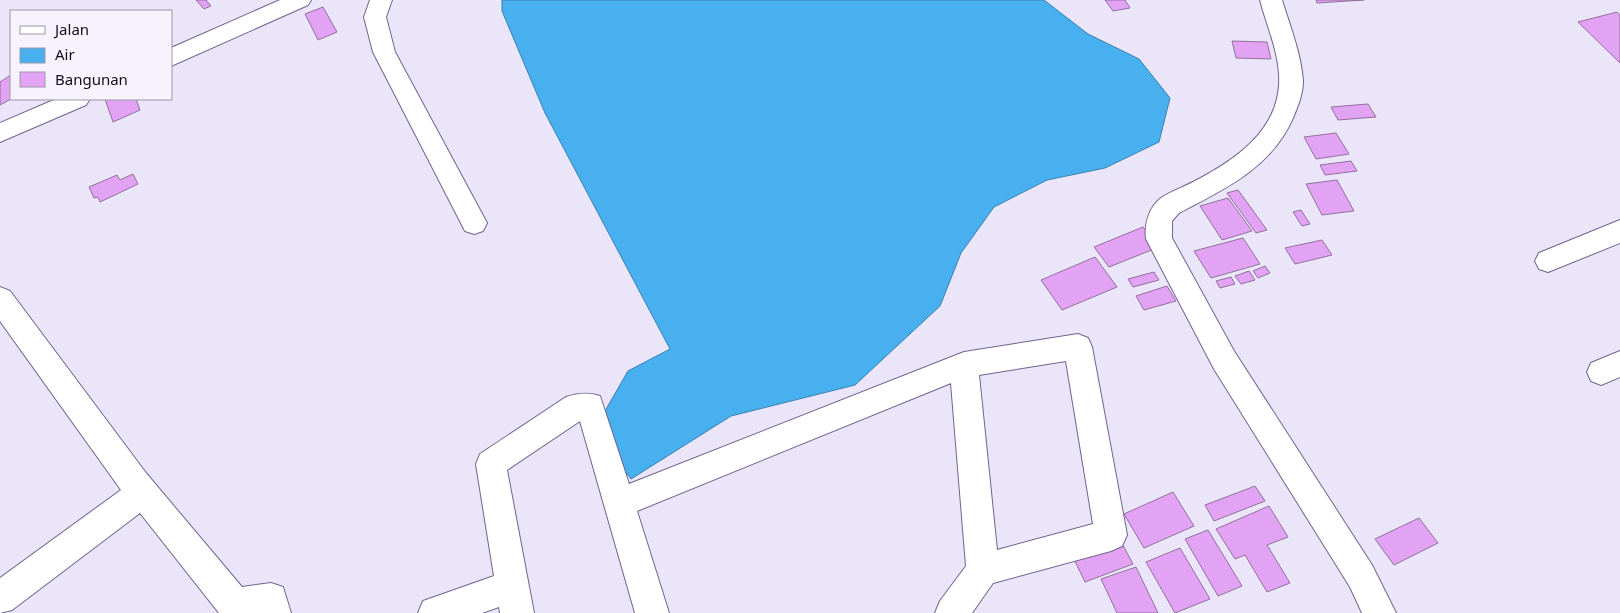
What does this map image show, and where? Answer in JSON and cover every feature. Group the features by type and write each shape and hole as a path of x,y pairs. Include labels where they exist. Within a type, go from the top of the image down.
{"street":[{"path":"172,58 300,0"},
{"path":"380,0 375,17 384,52 474,223"},
{"path":"1271,0 1291,82 1280,126 1267,145 1244,166 1170,206 1161,215 1157,225 1159,239 1224,360 1361,576 1379,613"},
{"path":"0,133 76,100"},
{"path":"1548,260 1620,231"},
{"path":"0,299 144,492 236,608 271,599 274,613"},
{"path":"619,504 964,365 1078,347 1111,535 982,570 952,613"},
{"path":"964,365 982,570"},
{"path":"435,613 515,599 491,464 576,407 590,406 652,613"},
{"path":"0,598 144,492"}],"water":[{"path":"502,0 1044,0 1088,34 1139,59 1170,98 1159,142 1105,168 1047,180 994,207 961,253 940,306 855,385 731,416 631,479 617,461 605,411 628,371 670,349 545,113 502,11"}],"building":[{"path":"196,0 206,0 211,6 204,9"},
{"path":"1105,0 1125,0 1130,8 1113,11"},
{"path":"1316,0 1364,0 1317,3"},
{"path":"323,7 337,32 318,40 305,14"},
{"path":"1617,12 1620,15 1620,63 1578,22"},
{"path":"1232,41 1267,42 1271,59 1236,58"},
{"path":"10,76 10,100 0,105 0,82"},
{"path":"105,100 136,100 140,110 113,122"},
{"path":"1368,104 1376,117 1338,120 1331,107"},
{"path":"1336,133 1349,154 1316,159 1304,137"},
{"path":"1351,161 1357,171 1325,175 1320,165"},
{"path":"133,174 138,184 100,202 98,197 94,198 89,187 117,175 120,180"},
{"path":"1337,180 1354,211 1322,215 1306,184"},
{"path":"1238,190 1267,230 1256,233 1227,193"},
{"path":"1228,198 1252,231 1222,240 1200,206"},
{"path":"1301,210 1310,224 1302,226 1293,212"},
{"path":"1143,227 1159,247 1109,267 1094,247"},
{"path":"1243,238 1260,264 1211,278 1194,251"},
{"path":"1322,240 1332,255 1295,264 1285,248"},
{"path":"1095,257 1117,287 1062,310 1041,280"},
{"path":"1265,266 1270,273 1258,278 1253,271"},
{"path":"1249,271 1255,280 1241,284 1235,276"},
{"path":"1154,272 1159,280 1133,287 1128,279"},
{"path":"1231,277 1235,284 1220,288 1216,281"},
{"path":"1167,286 1176,301 1144,310 1136,296"},
{"path":"1255,486 1265,501 1214,521 1205,505"},
{"path":"1173,492 1194,526 1144,548 1124,514"},
{"path":"1269,506 1288,537 1267,545 1290,583 1267,592 1245,555 1235,559 1216,529"},
{"path":"1419,518 1438,543 1394,565 1375,539"},
{"path":"1208,530 1242,586 1218,596 1185,539"},
{"path":"1120,540 1133,564 1085,582 1073,557"},
{"path":"1180,548 1210,599 1175,613 1146,562"},
{"path":"1136,567 1158,613 1117,613 1101,579"}]}
